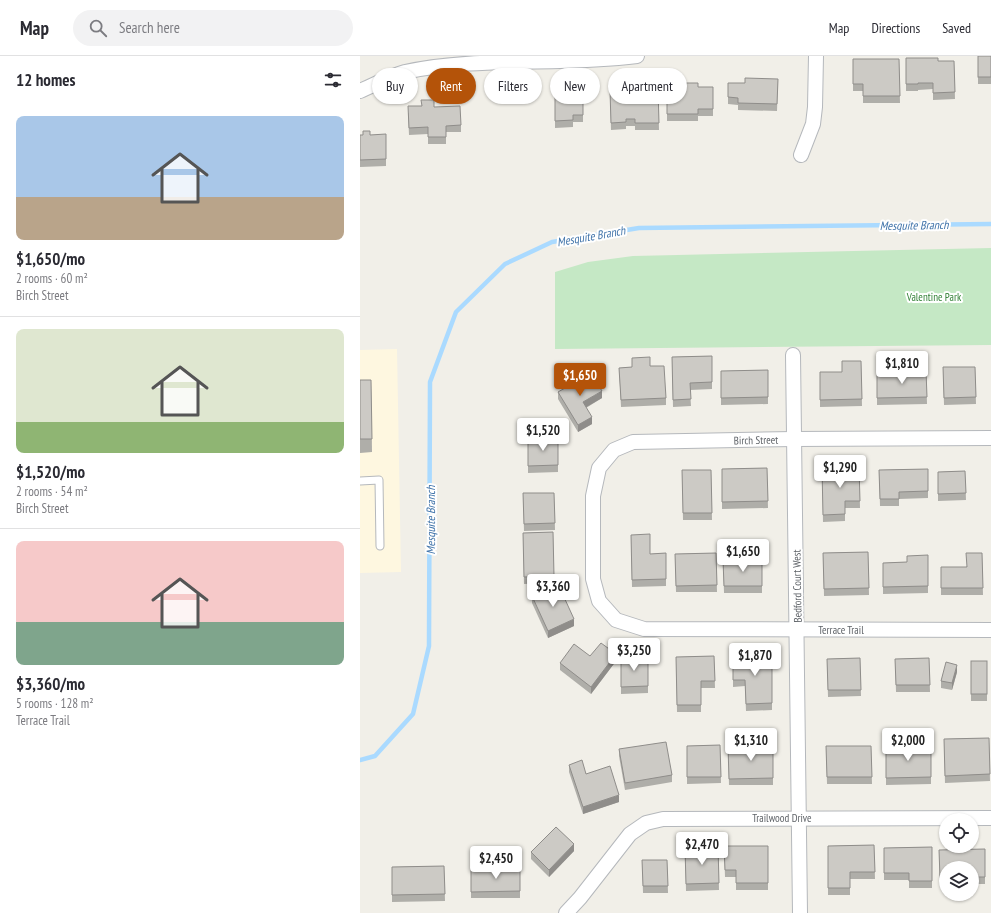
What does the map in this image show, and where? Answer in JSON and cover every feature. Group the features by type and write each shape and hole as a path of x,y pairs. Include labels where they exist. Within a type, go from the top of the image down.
{"street":[{"path":"360,91 403,72 427,66 458,63 581,60 637,56"},
{"path":"801,155 813,124 815,107 816,56"},
{"name":"Bedford Court West","path":"793,355 800,913"},
{"name":"Birch Street","path":"592,536 592,496 599,468 614,450 633,442 794,439 991,438"},
{"name":"Terrace Trail","path":"592,536 593,579 599,601 616,620 644,629 991,630"},
{"name":"Trailwood Drive","path":"566,913 580,898 630,834 646,823 663,819 991,818"}],"lane":[{"path":"360,481 378,480 380,546"}],"shaded area":[{"path":"397,349 401,572 360,573 360,350"}],"green space":[{"name":"Valentine Park","path":"991,248 991,345 555,349 555,272 588,262 633,256"}],"building":[{"path":"978,56 991,56 991,77 978,77"},
{"path":"906,58 938,58 938,61 954,61 955,92 933,93 933,83 906,84"},
{"path":"853,59 899,59 900,96 863,96 863,84 853,84"},
{"path":"745,78 778,79 777,104 738,103 738,98 728,97 728,83 745,83"},
{"path":"687,83 698,83 698,87 713,87 713,109 698,109 698,114 667,114 667,104 687,104"},
{"path":"421,100 426,100 426,104 434,104 434,107 460,106 461,125 446,126 446,137 428,137 428,127 409,128 408,106 422,106"},
{"path":"555,104 583,104 583,115 573,115 573,120 555,121"},
{"path":"610,104 658,104 659,123 635,123 635,119 626,119 626,122 611,123"},
{"path":"363,131 370,131 370,135 386,134 386,159 360,160 360,135 363,135"},
{"path":"712,356 712,382 690,383 691,399 673,400 672,357"},
{"path":"650,357 650,366 664,366 666,398 621,400 619,368 632,367 632,358"},
{"path":"842,361 861,361 862,399 820,400 820,372 842,372"},
{"path":"943,367 975,367 976,397 944,398"},
{"path":"768,370 768,397 721,398 721,371"},
{"path":"926,371 927,397 877,398 877,372"},
{"path":"591,373 602,391 583,402 592,417 578,425 558,392"},
{"path":"360,380 371,380 372,439 360,439"},
{"path":"528,438 558,438 558,465 528,466"},
{"path":"859,467 860,501 845,501 845,514 823,515 822,468"},
{"path":"767,468 768,501 722,502 722,469"},
{"path":"928,469 928,491 899,492 899,499 880,499 879,470"},
{"path":"682,470 711,470 712,513 683,513"},
{"path":"965,471 966,493 938,494 938,472"},
{"path":"523,493 554,493 555,523 524,524"},
{"path":"553,532 554,576 524,577 523,533"},
{"path":"650,534 650,554 666,553 666,579 632,580 631,535"},
{"path":"868,552 869,588 824,589 823,553"},
{"path":"716,553 717,585 676,586 675,554"},
{"path":"966,553 982,553 983,588 941,588 941,567 967,567"},
{"path":"928,555 928,586 883,587 883,563 907,562 907,556"},
{"path":"762,559 762,586 724,586 723,560"},
{"path":"558,584 574,619 548,631 532,596"},
{"path":"601,643 616,654 591,687 560,663 574,644 590,656"},
{"path":"714,656 715,681 701,681 701,705 677,705 676,657"},
{"path":"733,656 772,656 772,703 746,704 745,680 733,680"},
{"path":"621,657 648,657 648,686 621,687"},
{"path":"860,658 861,690 828,690 827,659"},
{"path":"929,658 930,685 896,685 895,659"},
{"path":"971,661 987,661 987,694 971,694"},
{"path":"946,662 957,665 952,683 941,681"},
{"path":"989,738 990,774 945,776 944,739"},
{"path":"666,742 672,775 625,783 619,749"},
{"path":"720,745 721,777 687,777 687,746"},
{"path":"773,745 773,778 729,779 728,746"},
{"path":"826,746 871,746 872,777 827,777"},
{"path":"931,747 931,777 886,778 886,748"},
{"path":"582,760 586,774 610,766 619,795 583,807 569,765"},
{"path":"556,827 574,844 549,870 531,852"},
{"path":"874,845 875,872 850,872 850,888 828,888 828,846"},
{"path":"724,846 768,846 768,883 736,883 736,870 725,870"},
{"path":"718,847 719,883 686,884 685,848"},
{"path":"932,847 932,881 909,881 909,873 884,873 884,848"},
{"path":"979,849 985,849 985,877 979,877 979,861 939,861 939,853 979,853"},
{"path":"642,860 667,860 668,886 643,886"},
{"path":"444,866 445,894 392,895 392,867"},
{"path":"520,867 520,891 471,892 471,868"}],"waterway":[{"name":"Mesquite Branch","path":"360,760 375,756 413,714 429,646 430,382 456,312 505,264 552,242 639,228 991,224"}]}
